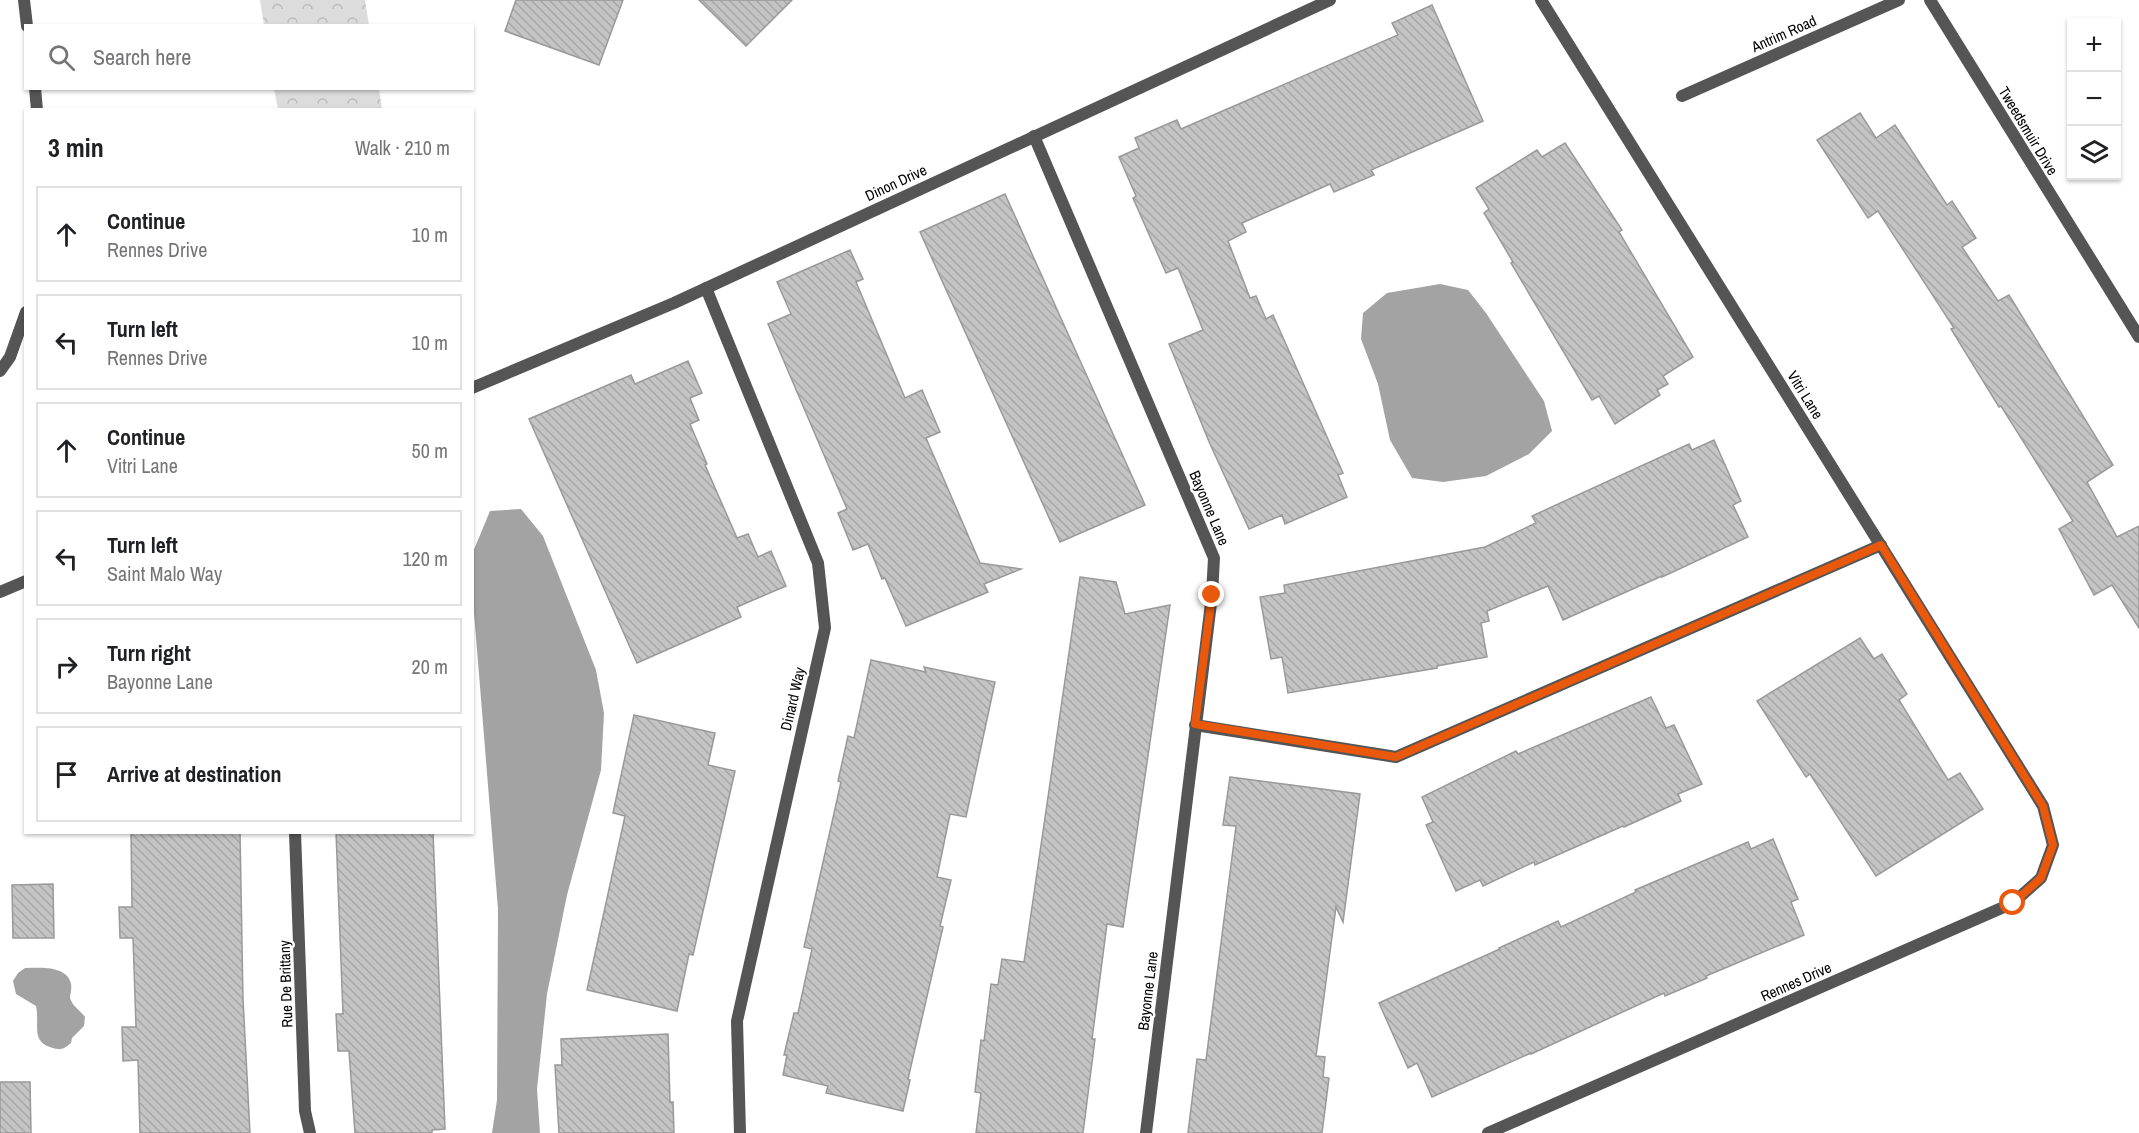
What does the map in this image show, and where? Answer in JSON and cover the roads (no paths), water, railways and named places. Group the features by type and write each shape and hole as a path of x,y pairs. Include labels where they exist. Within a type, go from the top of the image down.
{"street":[{"path":"24,0 27,24"},
{"name":"Dinon Drive","path":"474,387 674,303 1330,0"},
{"name":"Vitri Lane","path":"1541,0 2043,806"},
{"name":"Antrim Road","path":"1682,96 1899,0"},
{"name":"Tweedsmuir Drive","path":"1930,0 2139,337"},
{"path":"35,90 37,108"},
{"name":"Bayonne Lane","path":"1034,136 1214,558 1212,595 1146,1133"},
{"name":"Dinard Way","path":"706,288 818,563 825,628 737,1021 740,1133"},
{"path":"0,371 10,357 24,318"},
{"path":"1195,724 1396,757 1881,545"},
{"path":"0,592 24,582"},
{"name":"Rennes Drive","path":"1488,1133 2013,903 2041,878 2053,845 2043,806"},
{"name":"Rue De Brittany","path":"295,834 305,1111 310,1133"}]}
